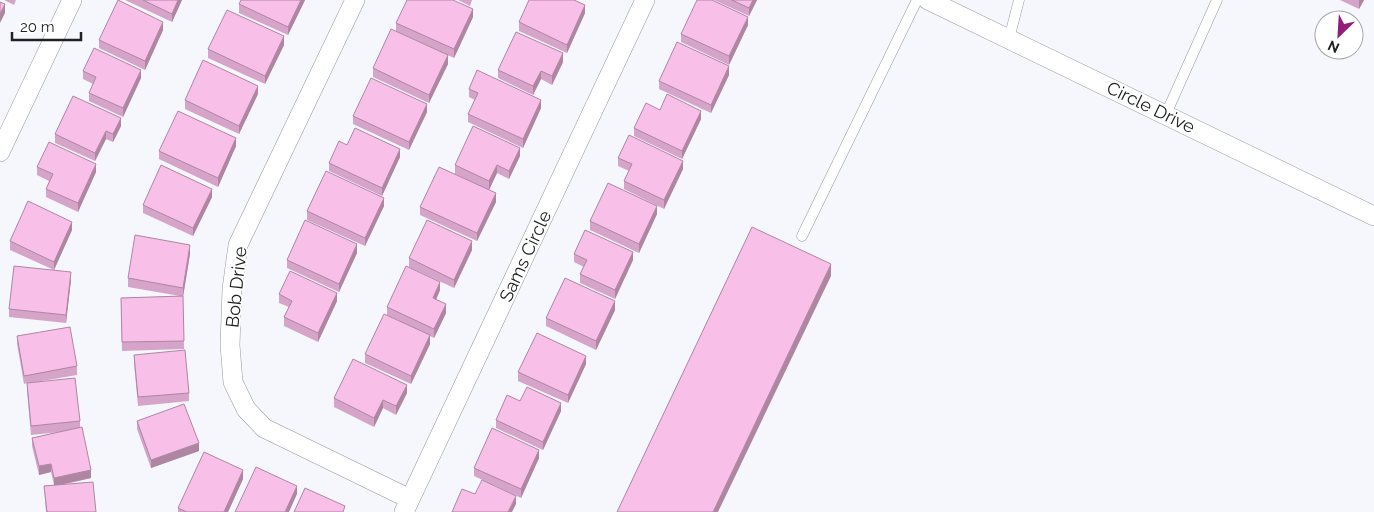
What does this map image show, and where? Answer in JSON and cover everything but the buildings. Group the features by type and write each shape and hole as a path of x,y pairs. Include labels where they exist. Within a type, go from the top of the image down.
{"street":[{"path":"0,152 72,0"},
{"name":"Bob Drive","path":"355,0 238,246 232,289 230,345 233,382 246,409 264,428 407,506"},
{"name":"Sams Circle","path":"407,506 645,0"},
{"name":"Circle Drive","path":"928,0 1374,216"}],"lane":[{"path":"802,236 918,0"},
{"path":"1009,39 1019,0"},
{"path":"1166,114 1217,0"}]}
